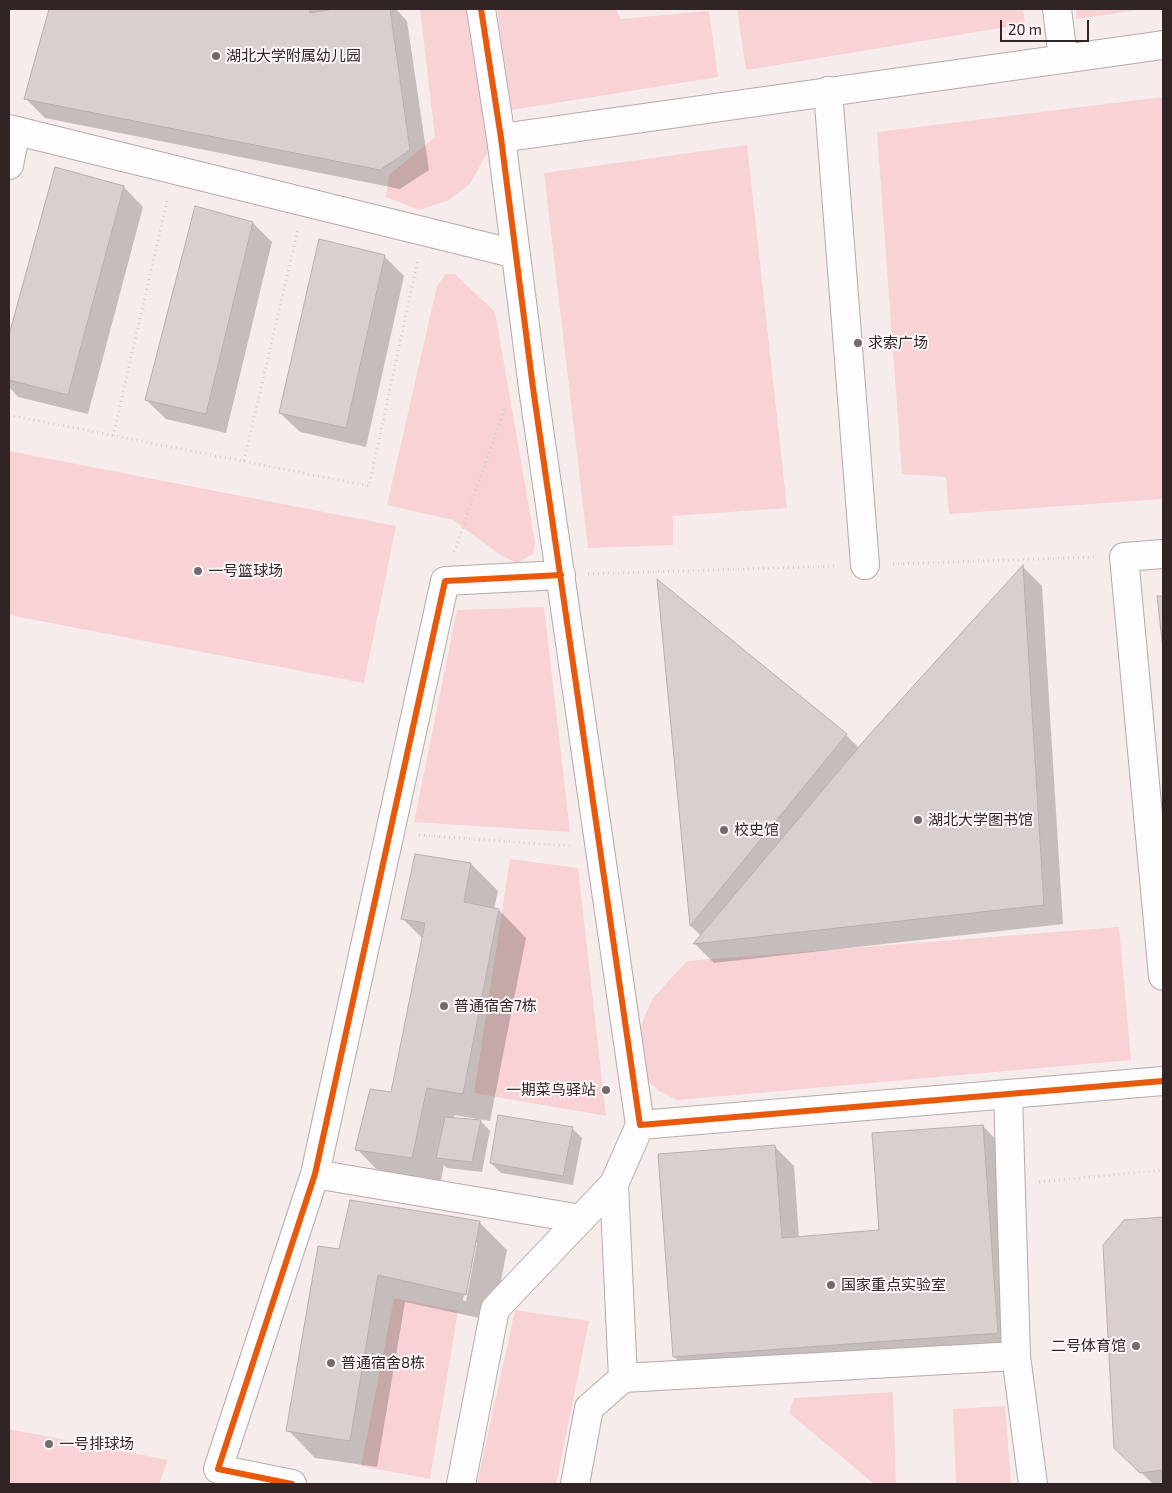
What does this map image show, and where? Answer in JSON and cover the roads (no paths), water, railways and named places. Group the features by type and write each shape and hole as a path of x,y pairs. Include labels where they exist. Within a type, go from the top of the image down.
{"street":[{"path":"461,1484 495,1309 614,1184 640,1125 533,388 501,138 481,9"},
{"path":"1057,9 1063,57"},
{"path":"501,138 1063,57 1163,45"},
{"path":"828,91 865,565"},
{"path":"9,165 13,130 516,254"},
{"path":"1163,554 1124,556 1163,976"},
{"path":"292,1484 218,1469 315,1174 445,581 561,575"},
{"path":"640,1125 1163,1081"},
{"path":"1008,1094 1016,1356 1033,1484"},
{"path":"315,1174 581,1219"},
{"path":"614,1184 623,1378"},
{"path":"575,1484 589,1408 623,1378 1016,1356"}],"place":[{"name":"湖北大学附属幼儿园","path":"216,56"},
{"name":"求索广场","path":"858,343"},
{"name":"一号篮球场","path":"198,571"},
{"name":"湖北大学图书馆","path":"918,820"},
{"name":"校史馆","path":"724,830"},
{"name":"普通宿舍7栋","path":"444,1006"},
{"name":"一期菜鸟驿站","path":"606,1090"},
{"name":"国家重点实验室","path":"831,1285"},
{"name":"二号体育馆","path":"1136,1346"},
{"name":"普通宿舍8栋","path":"331,1363"},
{"name":"一号排球场","path":"49,1444"}]}
